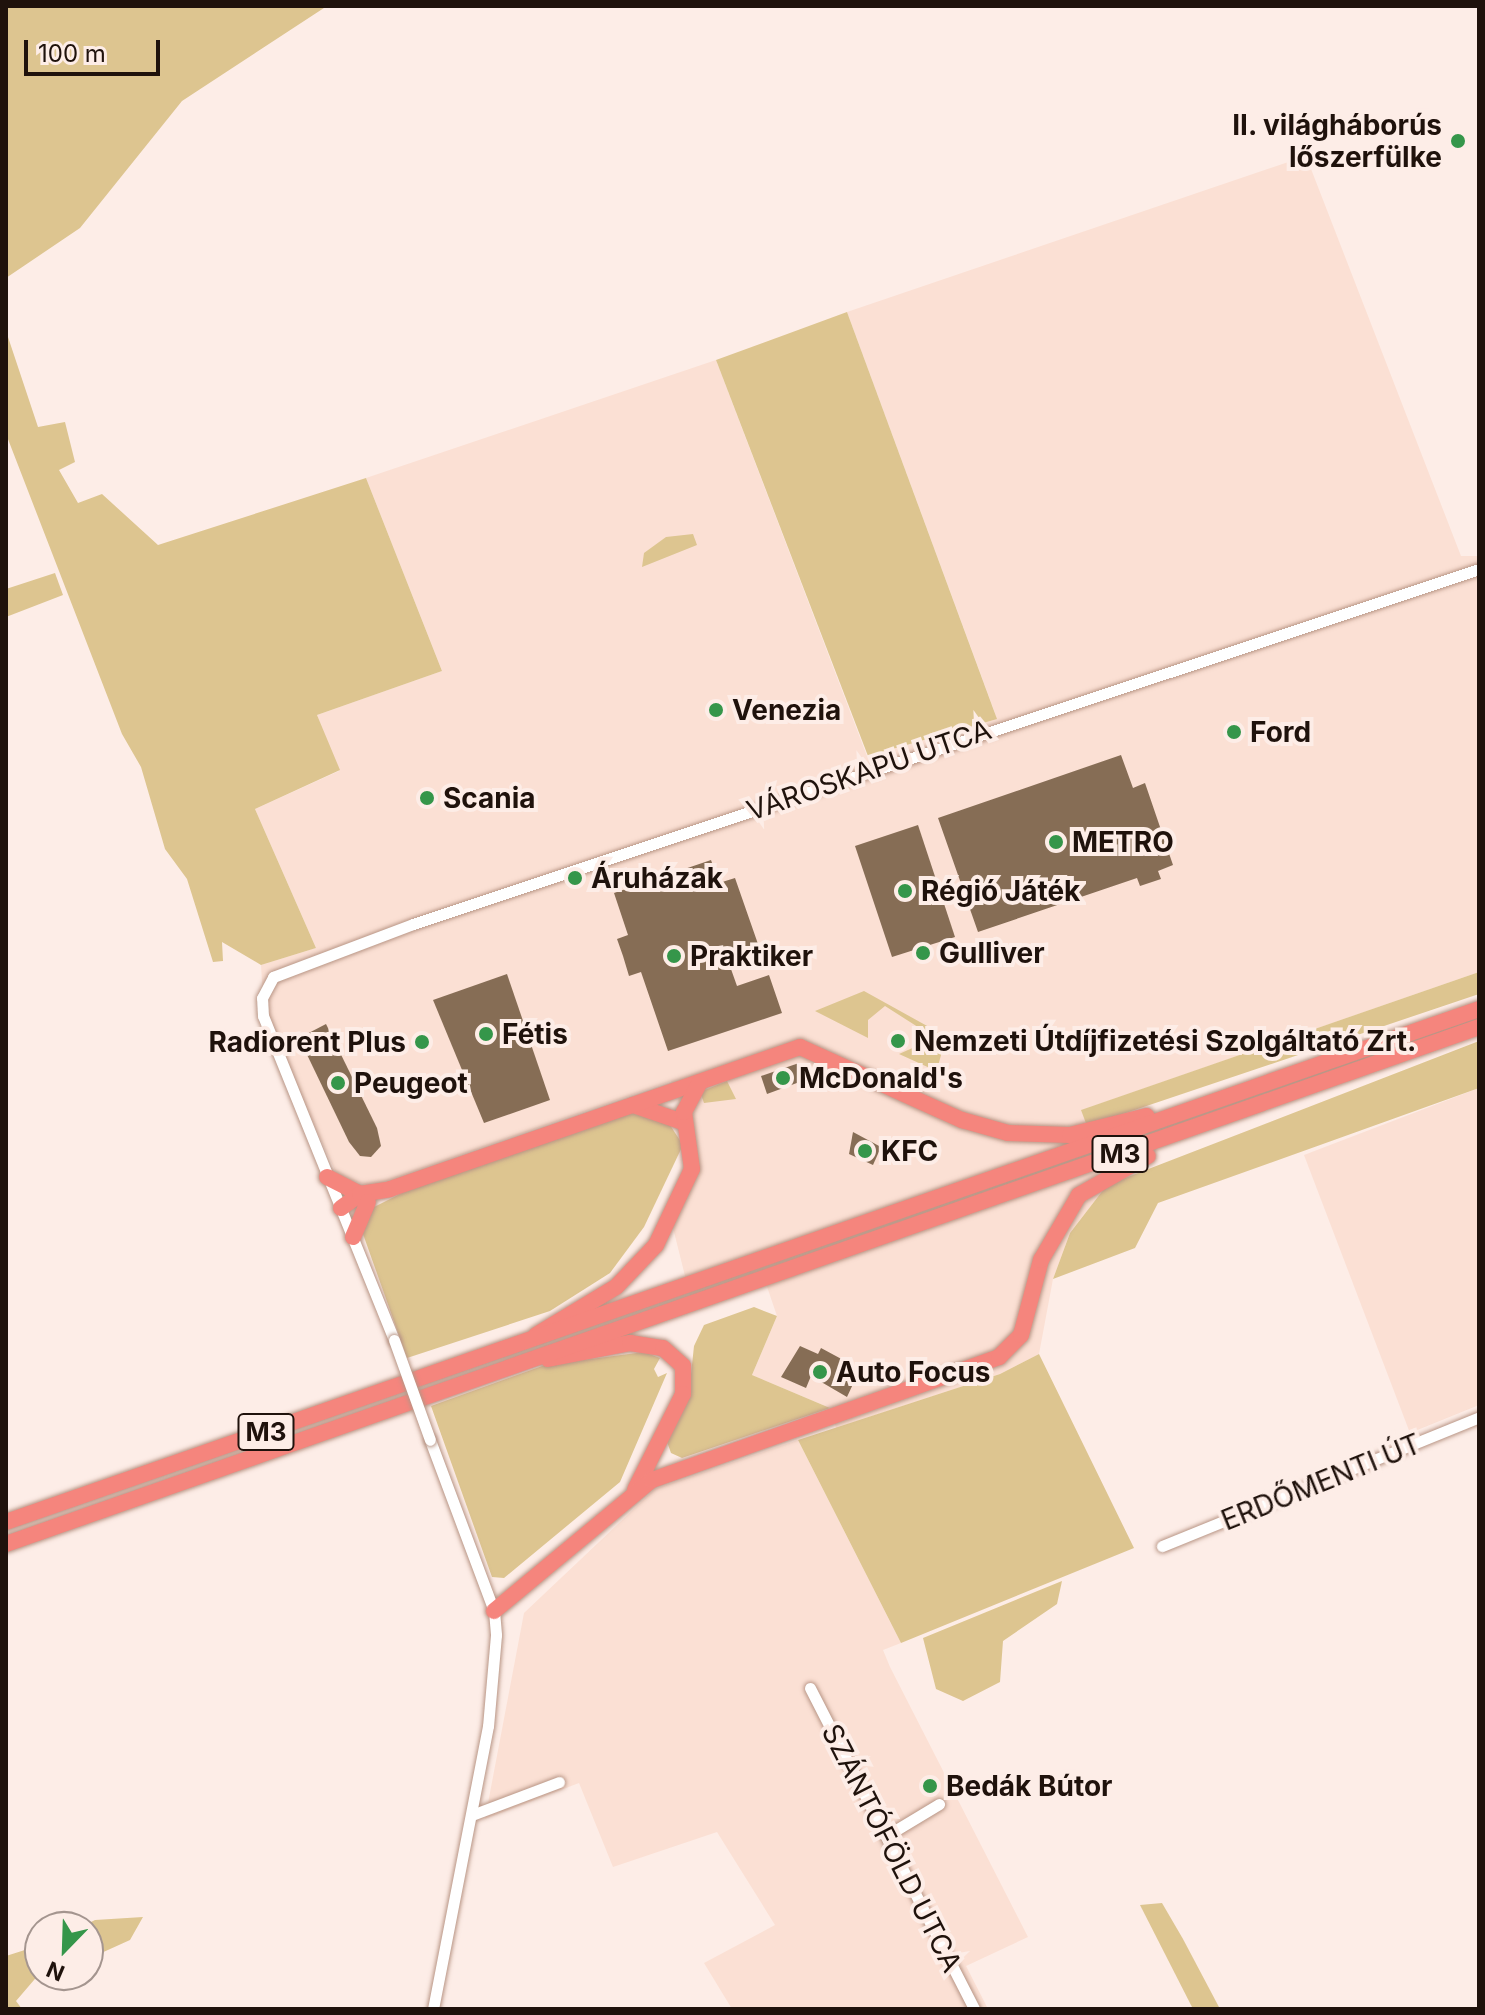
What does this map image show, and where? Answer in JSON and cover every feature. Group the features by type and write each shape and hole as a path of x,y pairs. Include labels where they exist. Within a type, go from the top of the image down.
{"highway":[{"name":"M3","path":"6,1522 1246,1093 1479,1009"},
{"name":"M3","path":"6,1544 1479,1027"},
{"path":"341,1208 631,1105 806,1047 953,1114 1008,1133 1058,1136 1246,1093"},
{"path":"681,1117 700,1082"},
{"path":"526,1343 616,1287 646,1258 692,1169 681,1117 670,1092"},
{"path":"631,1105 681,1117"},
{"path":"646,1470 679,1465 999,1357 1021,1335 1041,1260 1079,1195 1125,1164 1211,1132 1240,1112"},
{"path":"327,1177 364,1198"},
{"path":"353,1237 364,1198"},
{"path":"534,1358 566,1359 630,1343 654,1346 678,1360 687,1382 662,1439 632,1495"},
{"path":"662,1439 679,1465"},
{"path":"494,1611 632,1495 679,1465"}],"street":[{"name":"VÁROSKAPU UTCA","path":"327,1177 263,1016 266,985 297,963 1478,567"},
{"path":"327,1177 394,1340 494,1611 495,1677 472,1815 433,2009"},
{"name":"ERDŐMENTI ÚT","path":"1162,1546 1479,1417"},
{"name":"SZÁNTÓFÖLD UTCA","path":"810,1688 974,2009"},
{"path":"472,1815 559,1782"},
{"path":"886,1836 939,1804"}],"shaded area":[{"path":"6,6 327,6 182,101 80,228 6,278"},
{"path":"1306,156 1461,556 1479,556 1479,972 1082,1110 1107,1185 1070,1233 1053,1279 1039,1354 1000,1374 836,1428 830,1408 752,1375 777,1316 763,1275 690,1296 672,1224 694,1142 671,1081 372,1186 338,1177 264,1016 261,965 316,948 255,809 339,771 317,715 442,671 366,478 716,360 867,756 995,713 847,312"},
{"path":"847,312 997,719 868,756 716,360"},
{"path":"6,331 38,427 65,422 75,462 59,470 78,503 102,494 158,545 366,478 442,671 317,715 340,770 255,809 316,948 261,965 222,942 223,961 213,962 187,879 165,849 141,767 122,734 6,434"},
{"path":"693,534 697,545 642,567 644,553 666,537"},
{"path":"55,573 63,595 6,617 6,589"},
{"path":"1479,972 1479,994 1087,1126 1081,1110"},
{"path":"864,991 938,1032 943,1048 938,1066 932,1069 899,1054 917,1046 921,1029 885,1006 868,1020 868,1038 815,1011"},
{"path":"1479,1041 1479,1088 1158,1203 1135,1248 1053,1279 1070,1233 1107,1185"},
{"path":"727,1081 736,1099 704,1103 700,1092"},
{"path":"1479,1088 1479,1405 1410,1433 1304,1155"},
{"path":"629,1112 670,1125 683,1145 644,1227 610,1273 550,1311 407,1358 363,1234 368,1210 424,1182"},
{"path":"754,1307 777,1316 752,1375 830,1408 682,1458 671,1453 666,1439 689,1393 694,1346 704,1325"},
{"path":"644,1352 660,1358 654,1369 658,1377 667,1373 620,1482 504,1578 492,1577 431,1406 545,1365"},
{"path":"1039,1354 1134,1548 901,1643 798,1440 1000,1374"},
{"path":"798,1440 901,1643 883,1650 890,1667 1028,1937 966,1966 988,2009 732,2009 704,1963 775,1925 717,1832 613,1867 579,1783 485,1819 524,1613 655,1489"},
{"path":"1062,1581 1057,1604 1003,1641 1000,1682 963,1701 936,1689 923,1638"},
{"path":"1162,1903 1220,2009 1193,2009 1140,1905"},
{"path":"143,1917 130,1940 104,1952 104,1919"},
{"path":"24,1950 25,1991 16,2001 22,2009 6,2009 6,1956"}],"building":[{"name":"METRO","path":"1121,755 1133,788 1145,783 1173,865 1158,871 1161,879 1140,886 1137,878 978,932 938,818"},
{"name":"Régió Játék","path":"918,825 955,937 892,957 855,846"},
{"name":"Praktiker","path":"711,860 719,883 735,878 758,944 726,955 737,986 769,975 782,1013 668,1051 641,972 629,976 617,939 628,935 614,893"},
{"name":"Fétis","path":"507,974 550,1100 484,1123 433,1000"},
{"name":"Peugeot","path":"326,1024 377,1128 381,1146 371,1157 360,1156 349,1142 299,1038"},
{"name":"McDonald's","path":"799,1063 805,1080 767,1094 761,1076"},
{"name":"KFC","path":"853,1132 881,1147 873,1165 849,1154"},
{"name":"Auto Focus","path":"800,1346 818,1354 821,1348 860,1369 847,1397 811,1376 806,1388 781,1377"}],"place":[{"name":"II. világháborús lőszerfülke","path":"1458,141"},
{"name":"Venezia","path":"716,710"},
{"name":"Ford","path":"1234,732"},
{"name":"Scania","path":"427,798"},
{"name":"METRO","path":"1056,842"},
{"name":"Áruházak","path":"575,878"},
{"name":"Régió Játék","path":"905,891"},
{"name":"Gulliver","path":"923,953"},
{"name":"Praktiker","path":"674,956"},
{"name":"Fétis","path":"486,1034"},
{"name":"Nemzeti Útdíjfizetési Szolgáltató Zrt.","path":"898,1041"},
{"name":"Radiorent Plus","path":"422,1042"},
{"name":"McDonald's","path":"783,1078"},
{"name":"Peugeot","path":"338,1083"},
{"name":"KFC","path":"865,1151"},
{"name":"Auto Focus","path":"820,1372"},
{"name":"Bedák Bútor","path":"930,1786"}]}
